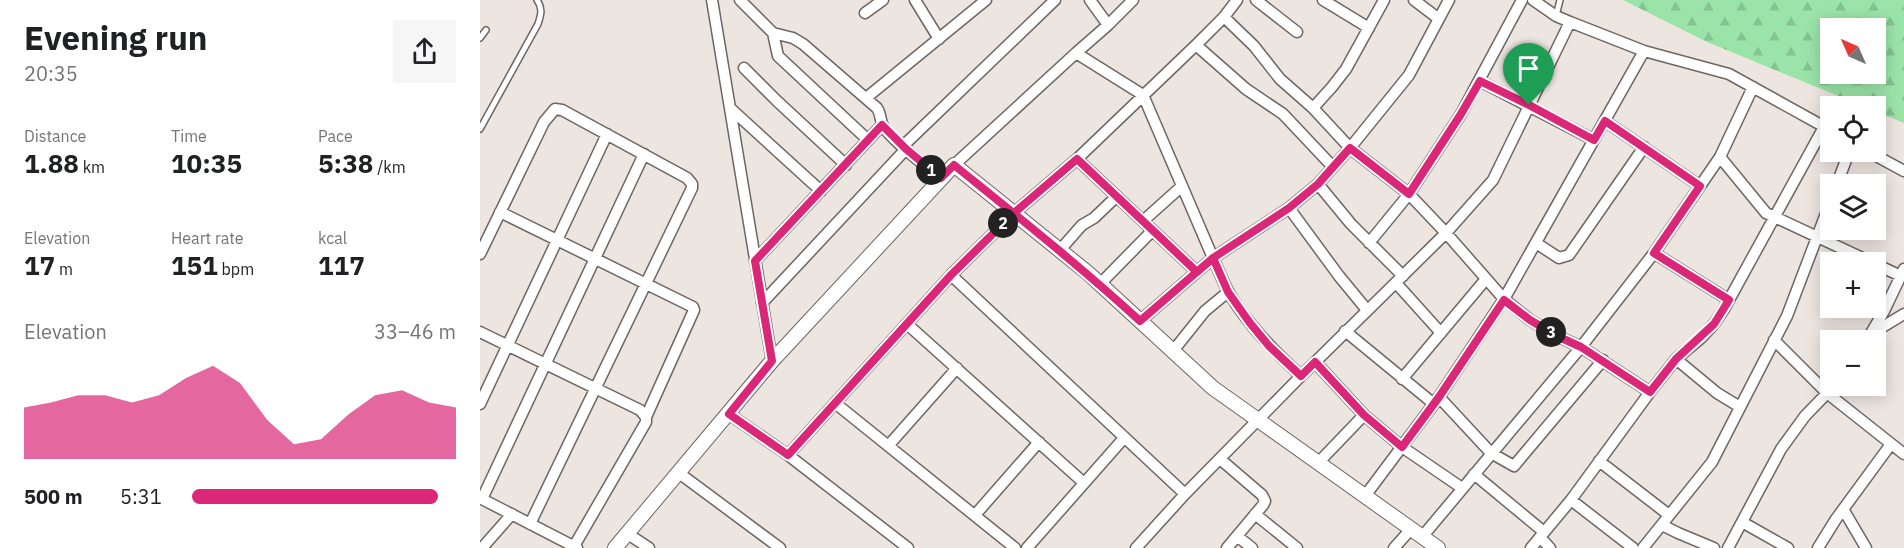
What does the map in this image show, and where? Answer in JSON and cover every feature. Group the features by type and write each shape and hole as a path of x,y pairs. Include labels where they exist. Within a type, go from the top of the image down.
{"street":[{"path":"712,0 772,361"},
{"path":"740,0 773,33 793,38 803,44 866,98 880,113 882,125 904,148 941,178"},
{"path":"865,13 883,0"},
{"path":"915,0 939,39"},
{"path":"866,98 986,0"},
{"path":"762,303 904,148 1055,0"},
{"path":"1090,0 1108,25"},
{"path":"615,548 772,361 941,178 1133,0"},
{"path":"788,455 951,275 1014,213 1077,159 1143,96 1224,17 1237,0"},
{"path":"1256,0 1296,32"},
{"path":"1323,0 1369,28"},
{"path":"1313,108 1346,69 1384,0"},
{"path":"1414,0 1439,19"},
{"path":"1140,321 1213,258 1289,208 1318,184 1409,75 1449,0"},
{"path":"1369,243 1409,194 1456,122 1522,0"},
{"path":"1533,0 1556,16 1644,51 1729,74 1820,124"},
{"path":"1224,17 1254,46 1280,79 1313,108 1350,148 1409,194 1504,300 1530,320 1603,360 1650,392"},
{"path":"1136,548 1185,494 1345,331 1446,234 1493,180 1570,22"},
{"path":"773,33 778,56 868,140"},
{"path":"1196,45 1246,89 1282,114 1333,167"},
{"path":"1365,496 1436,400 1504,300 1644,51"},
{"path":"1076,53 1143,96 1228,292 1269,346 1301,376"},
{"path":"744,68 846,165"},
{"path":"1480,81 1594,140"},
{"path":"1394,548 1417,533 1462,488 1581,347 1654,253 1720,157 1753,87"},
{"path":"730,108 821,191"},
{"path":"480,254 543,122 555,109 562,110 644,154 687,178 692,184 530,524"},
{"path":"1605,121 1700,186"},
{"path":"755,261 882,125"},
{"path":"480,404 607,134"},
{"path":"1531,548 1571,500 1676,359 1714,324 1820,140"},
{"path":"1536,243 1559,258 1569,255 1644,147"},
{"path":"500,212 557,240 595,258 646,283 691,306 694,310 646,417 646,422 574,548 481,498 546,364 595,258 644,154"},
{"path":"1720,157 1760,207 1774,218 1849,252"},
{"path":"1077,159 1197,272"},
{"path":"1886,161 1904,171"},
{"path":"954,165 1100,284 1213,388 1438,548"},
{"path":"1318,184 1399,279 1441,333"},
{"path":"1143,222 1182,186"},
{"path":"1060,250 1082,225 1094,218 1116,196"},
{"path":"1289,208 1367,310"},
{"path":"1643,548 1712,462 1787,316 1820,229"},
{"path":"1100,284 1152,231"},
{"path":"1654,253 1729,300"},
{"path":"1873,330 1902,273 1886,267"},
{"path":"951,275 1185,494"},
{"path":"1402,379 1486,279"},
{"path":"1173,351 1205,311 1228,292"},
{"path":"1880,330 1904,314"},
{"path":"908,324 1084,483"},
{"path":"1345,331 1402,379 1436,400 1491,453 1514,466 1603,360"},
{"path":"480,332 640,410 646,417"},
{"path":"1774,340 1820,380"},
{"path":"1676,359 1717,393 1740,407"},
{"path":"1315,362 1364,415 1402,447 1462,488"},
{"path":"888,446 957,368"},
{"path":"1728,548 1781,449 1805,416 1824,396"},
{"path":"1818,548 1843,509 1899,449 1839,396"},
{"path":"835,404 1015,548"},
{"path":"729,414 788,455 908,548"},
{"path":"1318,463 1364,415"},
{"path":"1027,548 1125,438"},
{"path":"975,516 1039,442"},
{"path":"1220,459 1264,498 1263,506 1227,548"},
{"path":"1599,461 1669,515"},
{"path":"679,473 780,548"},
{"path":"1474,474 1542,534 1550,548"},
{"path":"1571,500 1633,548"},
{"path":"1843,509 1866,548"},
{"path":"482,548 512,514"},
{"path":"1255,514 1297,548"},
{"path":"1742,522 1788,548"},
{"path":"1662,525 1686,543 1714,548"},
{"path":"628,534 649,548"},
{"path":"1237,536 1252,548"}],"lane":[{"path":"480,129 538,24 541,14 537,0"},
{"path":"1556,16 1560,0"},
{"path":"480,38 486,30"}],"green space":[{"path":"1623,0 1904,0 1904,123 1886,116 1886,96 1839,96 1707,42"}],"route":[{"path":"1529,105 1480,81 1409,194 1350,148 1318,184 1289,208 1213,258 1140,321 1088,273 1014,213 954,165 941,178 906,149 882,125 755,261 772,361 729,414 788,455 951,275 1014,213 1077,159 1197,272 1213,258 1228,292 1269,346 1301,376 1315,362 1364,415 1402,447 1439,397 1504,300 1530,320 1603,360 1650,392 1676,359 1714,324 1729,300 1654,253 1700,186 1605,121 1594,140 1529,105"}]}
